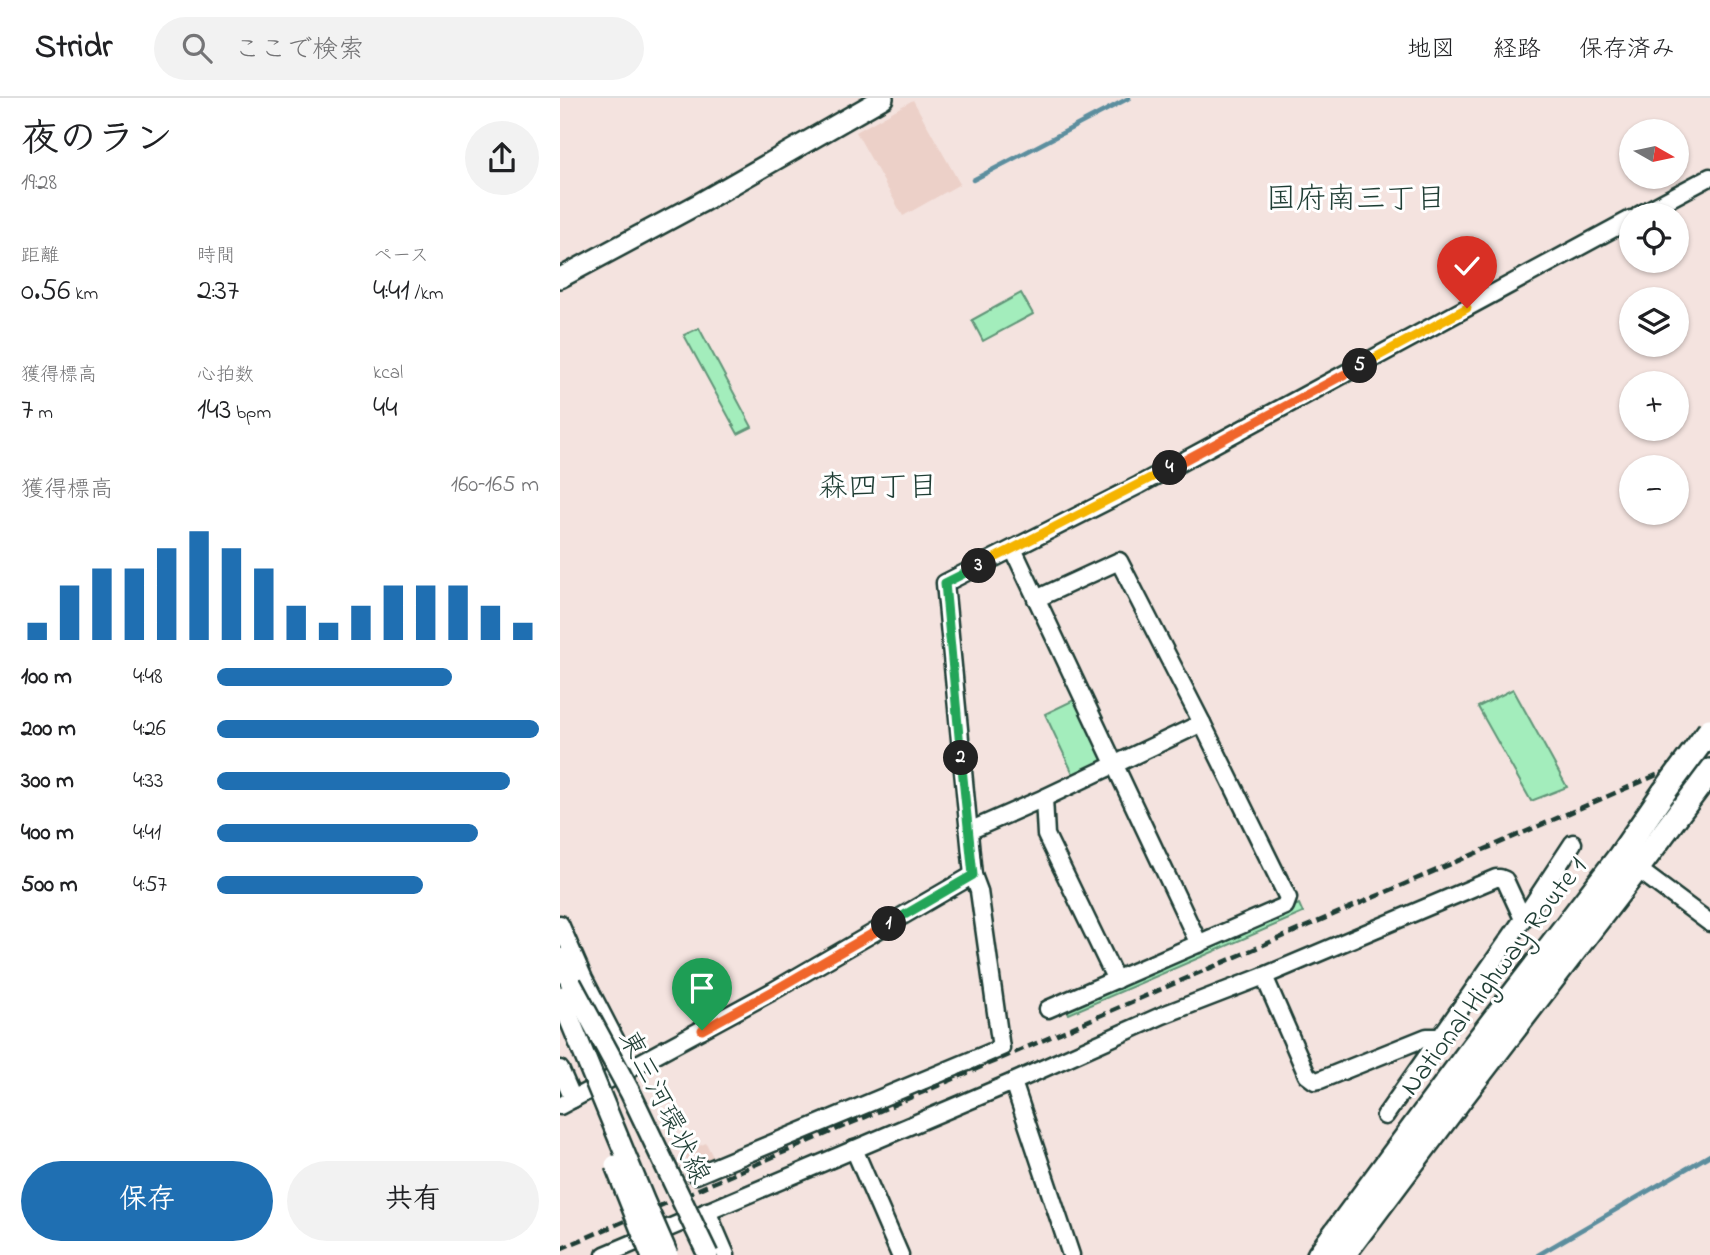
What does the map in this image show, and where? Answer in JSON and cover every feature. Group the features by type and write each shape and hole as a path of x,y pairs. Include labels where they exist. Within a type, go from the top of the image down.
{"highway":[{"name":"National Highway Route 1","path":"1343,1255 1485,1066 1629,863 1664,792 1710,730"},
{"name":"National Highway Route 1","path":"1320,1255 1473,1047 1708,774"}],"main road":[{"path":"560,278 700,203 883,98"},
{"path":"560,958 566,990 644,1200 668,1255"},
{"name":"東三河環状線","path":"566,990 630,1093 708,1255"},
{"path":"560,1027 651,1255"}],"street":[{"path":"1661,203 1710,177"},
{"path":"696,1175 1000,1048 979,891 973,875 945,583 1163,472 1619,225"},
{"path":"1013,549 1199,944"},
{"path":"1036,599 1119,561 1288,898 1285,906 1048,1009"},
{"path":"968,831 1202,723"},
{"path":"1044,798 1046,835 1116,980"},
{"path":"1385,1116 1573,843"},
{"path":"1629,863 1710,923"},
{"path":"560,1069 566,1102 773,991 973,875"},
{"path":"605,1255 1013,1082 1163,1015 1264,976 1496,878 1505,880 1523,919"},
{"path":"560,924 584,979 630,1068"},
{"path":"1264,976 1307,1076 1315,1081 1427,1037 1440,1037"},
{"path":"1013,1082 1071,1255"},
{"path":"854,1149 900,1255"},
{"path":"707,1211 726,1255"}],"shaded area":[{"path":"913,100 960,184 903,216 856,132"},
{"path":"706,1143 716,1163 693,1172 683,1153"}],"green space":[{"path":"1021,293 1033,314 983,341 972,320"},
{"path":"699,328 752,427 738,434 684,335"},
{"path":"1513,689 1567,787 1531,801 1478,707"},
{"path":"1076,699 1106,763 1075,778 1045,714"},
{"path":"1299,904 1303,913 1069,1014 1065,1005"}],"waterway":[{"path":"973,180 1129,98"},
{"path":"1538,1255 1710,1155"}],"railway":[{"path":"560,1249 1710,752"}],"district":[{"name":"国府南三丁目","path":"1356,198"},
{"name":"森四丁目","path":"878,486"}],"route":[{"path":"702,1030 973,875 945,583 1131,489 1467,308"}]}
